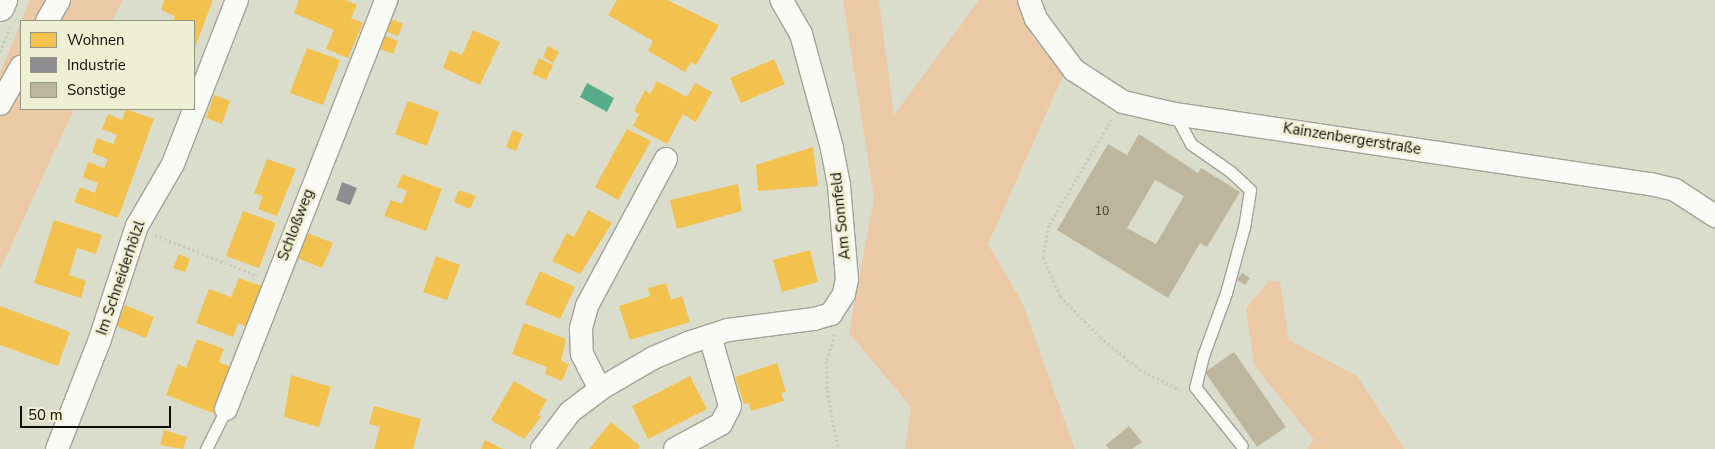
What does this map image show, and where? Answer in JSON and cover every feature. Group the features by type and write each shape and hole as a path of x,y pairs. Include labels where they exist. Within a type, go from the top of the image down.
{"main road":[{"path":"0,6 3,0"}],"street":[{"path":"48,20 60,0"},
{"name":"Im Schneiderhölzl","path":"195,108 237,0"},
{"name":"Schloßweg","path":"226,409 386,0"},
{"name":"Am Sonnfeld","path":"782,0 801,34 839,185 847,279 844,294 831,314"},
{"name":"Kainzenbergerstraße","path":"1029,0 1045,33 1074,70 1123,102 1174,114 1650,184 1675,190 1715,216"},
{"path":"0,104 20,69"},
{"name":"Im Schneiderhölzl","path":"57,449 100,339 137,226 173,164 194,110"},
{"path":"600,389 582,354 581,329 587,306 666,159"},
{"path":"542,449 570,412 600,389 653,358 710,336 758,325 814,319 831,314"},
{"path":"675,449 721,424 730,406 710,336"}],"lane":[{"path":"1174,114 1191,144 1231,172 1250,190 1229,283 1203,356 1195,387 1242,446"},
{"name":"Schloßweg","path":"206,449 226,409"}],"path":[{"path":"1123,102 1048,225 1043,257 1060,296 1100,337 1139,369 1179,391 1195,387"},
{"path":"137,226 172,244 275,282"},
{"path":"831,314 835,336 826,361 827,390 838,449"}],"shaded area":[{"path":"30,0 122,0 113,20 21,20"},
{"path":"843,0 879,0 894,115 979,0 1016,0 1033,38 1064,74 988,244 1022,302 1075,449 905,449 911,407 849,333 874,198"},
{"path":"20,24 20,110 74,110 0,270 0,73"},
{"path":"587,83 614,98 607,112 580,97"},
{"path":"1269,281 1280,282 1289,340 1357,376 1405,449 1306,449 1314,440 1254,365 1246,308"}],"building: Wohnen":[{"path":"164,0 213,0 195,47 195,20 173,20 175,16 161,10"},
{"path":"299,0 345,0 357,5 351,18 363,23 348,58 326,49 334,30 294,13"},
{"path":"617,0 667,0 719,25 696,65 691,62 685,72 648,51 653,41 608,15"},
{"path":"387,17 403,24 398,36 381,29"},
{"path":"473,30 500,42 480,85 443,68 450,50 462,55"},
{"path":"380,34 398,41 393,54 375,47"},
{"path":"548,46 559,52 553,63 543,57"},
{"path":"307,48 340,60 323,105 290,93"},
{"path":"539,58 553,65 546,80 532,74"},
{"path":"774,59 785,84 741,103 730,78"},
{"path":"657,81 687,97 695,83 712,92 696,122 683,114 667,144 633,126 639,114 634,111 645,90 650,94"},
{"path":"214,95 230,101 222,124 206,118"},
{"path":"408,101 439,112 427,146 395,134"},
{"path":"126,110 154,119 118,218 74,202 80,187 95,193 98,183 83,177 88,162 104,168 108,159 92,153 97,138 113,144 117,135 102,129 108,114 122,120"},
{"path":"627,129 651,141 618,200 595,187"},
{"path":"513,130 523,134 516,151 506,147"},
{"path":"813,147 818,186 758,191 756,165"},
{"path":"267,159 296,169 277,216 258,209 263,196 254,193"},
{"path":"402,174 442,189 426,231 384,216 391,200 402,204 407,191 397,187"},
{"path":"738,184 742,211 677,229 670,200"},
{"path":"459,190 476,196 470,209 454,202"},
{"path":"588,210 612,223 580,274 552,261 567,233 574,237"},
{"path":"243,211 276,223 259,268 226,256"},
{"path":"54,220 102,235 96,254 77,248 69,275 86,281 81,298 34,283"},
{"path":"305,232 333,243 322,268 295,257"},
{"path":"810,250 818,282 782,292 773,260"},
{"path":"179,254 190,259 185,272 173,268"},
{"path":"436,256 460,265 447,300 423,292"},
{"path":"540,271 575,287 560,319 525,304"},
{"path":"239,278 265,287 249,328 238,323 233,337 196,323 209,289 231,297"},
{"path":"666,283 671,300 682,296 690,322 630,340 619,306 650,296 648,288"},
{"path":"125,305 154,317 146,338 116,326"},
{"path":"0,306 70,332 58,366 0,345"},
{"path":"524,323 566,339 561,361 569,364 562,381 545,374 547,367 512,354"},
{"path":"197,339 224,349 219,362 233,368 213,413 166,395 178,364 186,368"},
{"path":"777,363 786,392 781,393 784,401 751,411 749,403 744,404 735,377"},
{"path":"291,375 331,387 319,427 284,417"},
{"path":"690,376 707,409 648,439 632,406"},
{"path":"514,381 547,400 538,415 541,417 524,439 491,420"},
{"path":"374,406 421,419 413,449 374,449 380,427 369,424"},
{"path":"611,422 640,446 638,449 589,449"},
{"path":"164,430 187,437 183,449 160,445"},
{"path":"485,440 503,449 481,449"}],"building: Industrie":[{"path":"342,182 357,188 350,205 336,200"}],"building: Sonstige":[{"path":"1139,134 1198,173 1201,168 1240,192 1207,247 1200,243 1168,298 1057,230 1108,144 1127,155","holes":["1155,180 1184,196 1156,244 1127,228"]},
{"path":"1242,273 1250,278 1245,285 1237,280"},
{"path":"1234,352 1286,427 1257,447 1205,372"},
{"path":"1129,426 1142,442 1132,449 1109,449 1106,445"}]}
